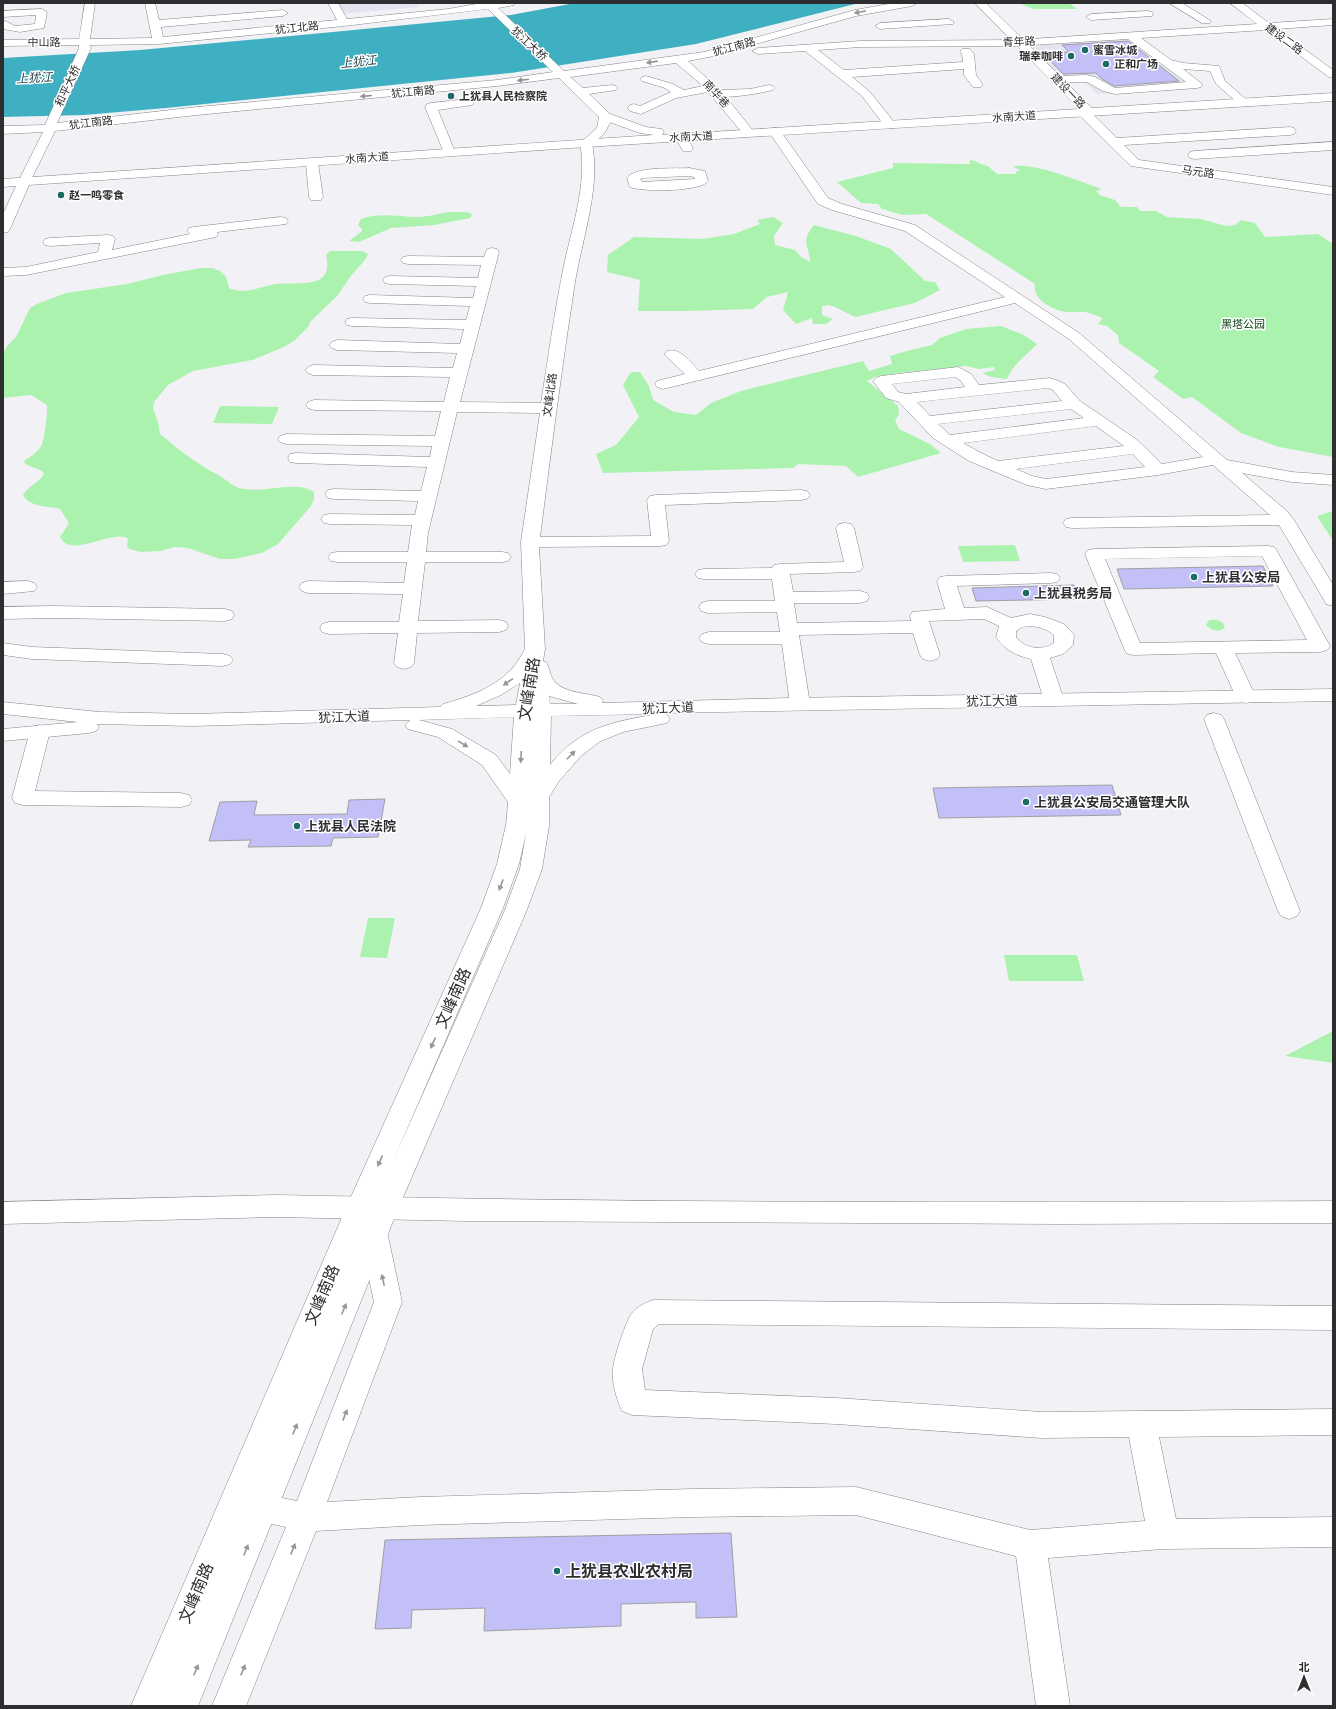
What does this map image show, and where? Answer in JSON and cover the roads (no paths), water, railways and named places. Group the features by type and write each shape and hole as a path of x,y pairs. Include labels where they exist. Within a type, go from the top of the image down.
{"street":[{"name":"和平大桥","path":"3,229 24,182 48,135 50,126 84,45 90,3"},
{"path":"278,3 291,28"},
{"path":"333,3 344,23"},
{"name":"犹江北路","path":"84,45 159,41 344,23 491,7 510,3"},
{"name":"犹江南路","path":"3,130 566,78 704,55 856,13 912,3"},
{"path":"974,3 1018,42 1083,112"},
{"name":"建设一路","path":"980,3 1057,79 1083,112"},
{"path":"1126,3 1158,21"},
{"path":"1174,3 1206,21"},
{"name":"建设二路","path":"1235,3 1330,71"},
{"name":"犹江大桥","path":"491,7 605,116"},
{"path":"154,9 154,24 159,41"},
{"path":"3,14 42,12 40,26 21,29 10,28 3,22"},
{"path":"154,24 283,13"},
{"path":"874,25 908,14"},
{"path":"1091,17 1148,14"},
{"path":"874,25 949,22"},
{"path":"1101,27 1161,24 1171,32"},
{"name":"青年路","path":"704,55 860,44 895,39 961,44 1018,42 1266,26 1331,24"},
{"path":"874,25 895,39 958,30"},
{"path":"852,35 860,44"},
{"path":"1057,79 1089,79 1095,81 1104,88 1115,91 1197,85 1130,35"},
{"path":"777,49 827,36"},
{"name":"中山路","path":"3,43 84,45"},
{"path":"961,44 968,54 970,75 977,85"},
{"path":"806,47 823,58 866,94 890,125"},
{"path":"1152,51 1171,62 1182,66 1214,63 1220,82 1243,102"},
{"name":"南华巷","path":"678,59 712,89 729,107 749,133"},
{"path":"841,74 969,65"},
{"path":"489,94 566,78"},
{"path":"646,79 668,86 681,94"},
{"path":"634,108 641,110 673,95 744,82"},
{"path":"580,92 612,88"},
{"path":"712,89 750,92 769,88"},
{"name":"水南大道","path":"3,183 586,143 688,144 749,133 1333,97"},
{"path":"450,152 431,107 468,103"},
{"path":"729,107 743,106"},
{"name":"马元路","path":"1083,112 1135,164 1333,191"},
{"path":"586,143 603,129 606,123 605,116 688,144 700,174"},
{"path":"1113,142 1290,131"},
{"path":"775,132 823,201 837,208 910,228 1015,299 1074,336 1282,516 1333,600"},
{"path":"1220,135 1243,156"},
{"path":"1331,149 1315,136 1333,135"},
{"name":"文峰北路","path":"535,652 530,542 548,408 570,271 587,188 588,154 586,143"},
{"path":"1194,155 1243,156 1331,149"},
{"path":"1222,162 1243,156"},
{"path":"312,163 316,197"},
{"path":"108,242 281,221"},
{"path":"3,272 26,271 211,234"},
{"path":"50,242 108,239 108,242"},
{"path":"104,255 108,242"},
{"path":"404,663 416,558 428,496 459,373 491,257 408,260"},
{"path":"390,280 484,282"},
{"path":"370,299 478,302"},
{"path":"663,384 1015,299"},
{"path":"352,322 472,325"},
{"path":"337,345 466,348"},
{"path":"672,354 696,376"},
{"path":"313,370 459,373"},
{"path":"975,390 966,377 958,372 881,381 892,395 905,399 975,390 1050,383 1059,387 1074,404 1130,442 1158,470"},
{"path":"905,399 939,435 975,457 1028,480 1046,484 1220,461 1292,477 1333,480"},
{"path":"926,421 1074,404"},
{"path":"314,405 450,408 548,408"},
{"path":"947,440 1099,421"},
{"path":"286,439 442,441"},
{"path":"996,466 1137,449"},
{"path":"296,458 437,462"},
{"path":"334,494 428,496"},
{"path":"530,542 660,541 656,500 801,495"},
{"path":"330,519 423,520"},
{"path":"1072,523 1285,520"},
{"path":"800,704 780,569 854,567 845,528"},
{"path":"1268,551 1320,646 1223,648 1132,649 1094,554 1268,551"},
{"path":"337,556 416,558 502,557"},
{"path":"704,574 780,573"},
{"path":"956,614 946,581 1050,578"},
{"path":"3,588 28,587"},
{"path":"308,587 413,589"},
{"path":"708,607 860,597"},
{"path":"3,612 225,615"},
{"path":"930,655 919,616 987,613 1011,625"},
{"path":"1023,621 1038,621 1050,624 1062,632 1065,642 1060,648 1052,652 1039,653 1025,652 1012,646 1006,637 1007,629 1011,625 1023,621"},
{"path":"329,628 499,626"},
{"path":"709,638 921,627"},
{"path":"1223,648 1246,697"},
{"path":"3,649 32,653 223,660"},
{"path":"535,652 545,684 557,693 579,699 662,713"},
{"path":"416,720 464,705 502,686 516,676 535,652"},
{"name":"文峰南路","path":"148,1706 249,1505 374,1236 515,912 531,869 538,826 529,800 535,652"},
{"path":"1039,653 1054,700"},
{"name":"犹江大道","path":"662,713 800,704 1333,695"},
{"name":"犹江大道","path":"3,720 190,730 416,720 662,713 1333,704"},
{"name":"犹江大道","path":"3,708 99,718 192,720 416,720"},
{"path":"416,720 445,733 489,760 529,800 582,743 603,732 662,713"},
{"path":"1214,719 1289,911"},
{"path":"3,735 97,726"},
{"path":"40,731 23,798 181,800"},
{"name":"文峰南路","path":"181,1706 249,1505 359,1208 492,908 508,864 518,825 529,800"},
{"path":"3,1213 276,1206 466,1210 1060,1213 1333,1212"},
{"path":"229,1706 305,1517 388,1302 374,1236"},
{"path":"1333,1318 653,1312 640,1322 627,1369 632,1402 836,1411 1042,1425 1333,1422"},
{"path":"1141,1424 1164,1534"},
{"path":"249,1505 305,1517 429,1510 676,1503 856,1501 1030,1545 1164,1534 1333,1532"},
{"path":"1030,1545 1053,1706"}],"water":[{"name":"上犹江","path":"575,3 859,3 696,44 511,73 166,108 84,115 3,117 3,58 140,50 511,15"}],"place":[{"name":"蜜雪冰城","path":"1085,50"},
{"name":"瑞幸咖啡","path":"1071,56"},
{"name":"正和广场","path":"1106,64"},
{"name":"上犹县人民检察院","path":"451,96"},
{"name":"赵一鸣零食","path":"61,195"},
{"name":"上犹县公安局","path":"1194,577"},
{"name":"上犹县税务局","path":"1026,593"},
{"name":"上犹县公安局交通管理大队","path":"1026,802"},
{"name":"上犹县人民法院","path":"297,826"},
{"name":"上犹县农业农村局","path":"557,1571"}],"park label":[{"name":"黑塔公园","path":"1243,324"}]}
